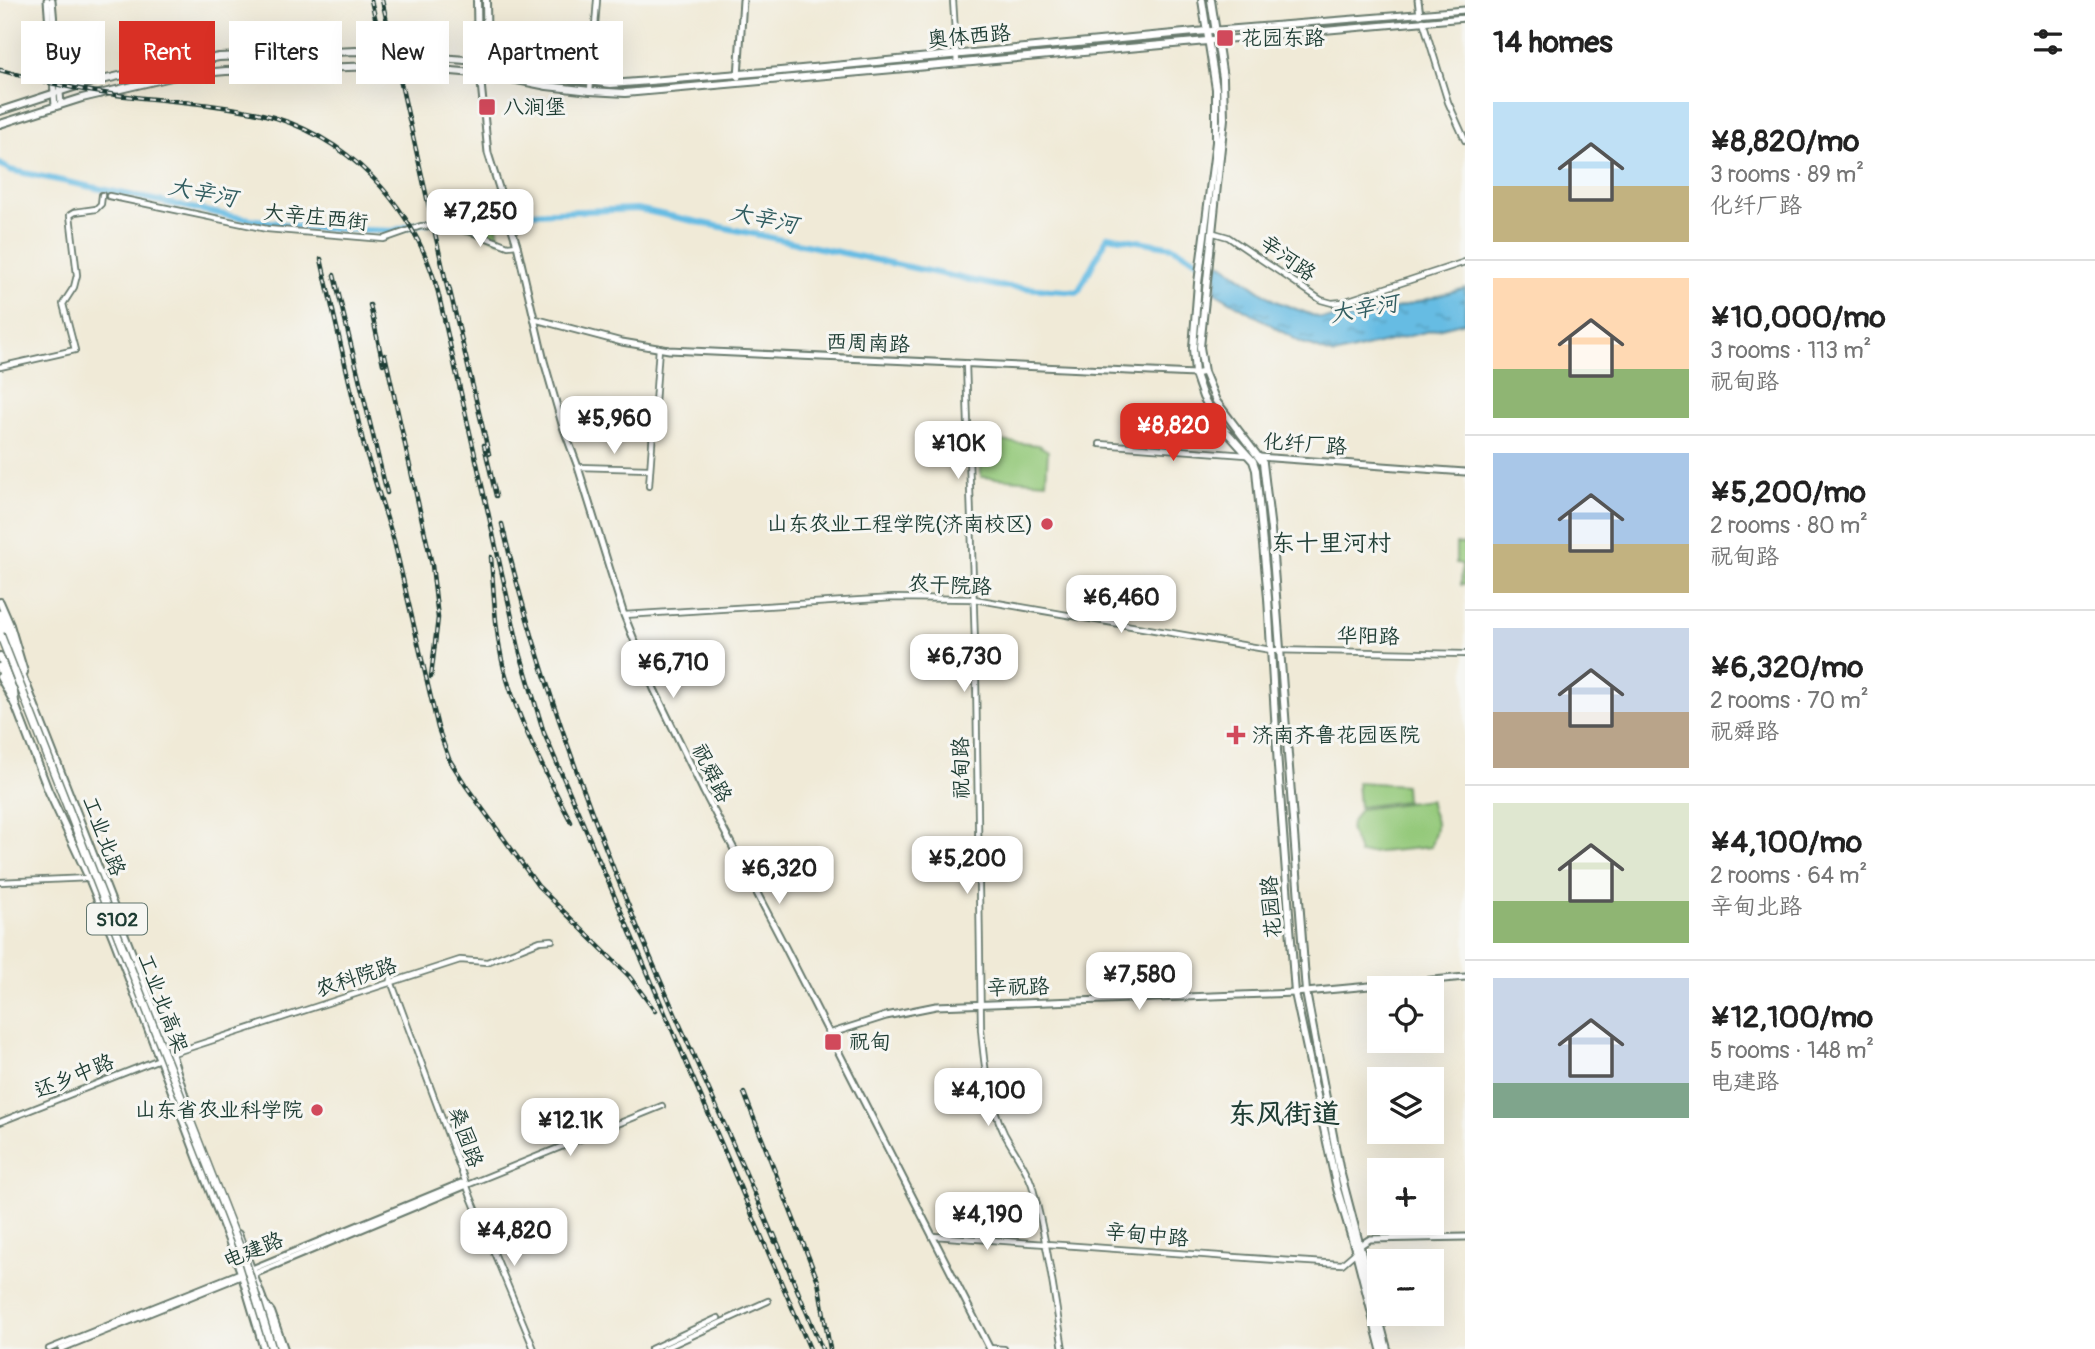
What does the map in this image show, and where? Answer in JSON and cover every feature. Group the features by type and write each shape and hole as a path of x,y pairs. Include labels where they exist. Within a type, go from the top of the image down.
{"highway":[{"path":"0,614 27,688"},
{"name":"工业北高架","path":"0,634 245,1261 268,1349"},
{"name":"工业北高架","path":"0,645 74,828 235,1245 268,1349"},
{"path":"0,667 15,704"},
{"path":"264,1303 281,1349"}],"main road":[{"path":"49,0 59,92 58,105"},
{"path":"478,0 478,21"},
{"path":"486,0 486,21"},
{"path":"739,83 743,0"},
{"path":"1202,0 1216,89 1216,142 1198,283 1193,348 1195,374 1203,397 1216,420 1247,455"},
{"path":"1211,0 1218,40 1224,119 1200,347 1204,372 1212,392 1224,413 1259,457"},
{"path":"1418,0 1422,18"},
{"name":"奥体西路","path":"545,84 590,92 625,93 1218,40 1422,18 1465,10"},
{"name":"奥体西路","path":"623,83 738,75 1215,29 1465,18"},
{"path":"0,111 80,85 145,69 219,58 356,51"},
{"path":"0,124 58,105 180,75 356,67"},
{"name":"祝舜路","path":"482,84 488,153 509,214 537,334 562,424 624,615 669,724 989,1348"},
{"name":"西周南路","path":"535,318 622,342 659,348 1195,374 1204,372"},
{"name":"化纤厂路","path":"1247,455 1465,472"},
{"name":"花园路","path":"1247,455 1253,461 1256,471 1269,598 1278,768 1295,993 1337,1189 1381,1349"},
{"name":"花园路","path":"1259,457 1265,471 1306,992 1339,1167 1387,1349"},
{"name":"工业北路","path":"0,602 16,644 27,688"},
{"name":"工业北路","path":"0,625 171,1053 195,1128 264,1303"},
{"name":"工业北路","path":"0,656 15,692 15,704"},
{"name":"工业北路","path":"0,677 15,704 48,790 89,878 268,1349"},
{"path":"48,790 65,783"},
{"name":"辛祝路","path":"829,1034 906,1011 936,1006 1295,993 1465,977"},
{"name":"电建路","path":"253,1271 467,1185"},
{"path":"1356,1252 1361,1244 1370,1240 1465,1237"}],"street":[{"path":"595,21 597,0"},
{"path":"953,0 957,64"},
{"path":"1422,18 1448,102 1465,140"},
{"path":"590,84 590,92"},
{"path":"0,367 75,350 64,304 74,287 77,275 69,215 96,209 101,204 102,195"},
{"name":"大辛庄西街","path":"109,196 267,229 384,239 421,226 442,226 508,246 517,245"},
{"name":"辛河路","path":"1214,233 1228,237 1321,300 1332,303 1465,262"},
{"path":"649,486 659,348"},
{"name":"祝甸路","path":"966,363 984,1070 990,1098 1003,1131 1031,1182 1045,1243 1063,1349"},
{"name":"化纤厂路","path":"1100,444 1247,455"},
{"path":"578,467 649,469"},
{"name":"农干院路","path":"624,615 893,598 974,599 1271,650"},
{"name":"华阳路","path":"1271,650 1465,654"},
{"path":"0,881 89,878"},
{"name":"农科院路","path":"159,1059 460,960 487,962 540,941 552,940"},
{"name":"桑园路","path":"391,974 391,981 467,1185 534,1349"},
{"name":"还乡中路","path":"0,1122 159,1059"},
{"name":"电建路","path":"467,1185 662,1106"},
{"name":"辛甸中路","path":"931,1236 1342,1264 1356,1252"},
{"name":"电建路","path":"50,1349 253,1271"},
{"name":"电建路","path":"61,1349 241,1274"},
{"path":"663,1349 768,1301"},
{"path":"651,1349 718,1318"},
{"path":"989,1348 1004,1349"}],"green space":[{"path":"463,226 497,226 500,241"},
{"path":"980,439 1038,445 1048,451 1046,482 981,477"},
{"path":"1456,544 1465,544 1465,585 1461,585 1462,564 1456,563"},
{"path":"1357,782 1405,785 1406,801 1359,807"},
{"path":"1430,800 1436,827 1431,847 1359,854 1350,829 1360,809"}],"water":[{"path":"1218,261 1275,301 1320,318 1358,319 1465,288 1465,322 1334,355 1300,342 1215,292"}],"waterway":[{"name":"大辛河","path":"0,164 10,170 230,216 311,228 393,231 417,224 474,215 637,209 998,286 1078,292 1108,236 1173,247 1224,275"}],"railway":[{"path":"371,0 376,21"},
{"path":"382,0 449,295"},
{"path":"0,70 82,90 240,109 291,123 348,156 373,178 412,230 427,260 438,292 520,653 544,733 810,1349"},
{"path":"321,259 364,446 394,541 438,728 449,759 538,886 629,976 655,1011"},
{"path":"334,275 387,493"},
{"path":"449,287 489,454"},
{"path":"370,305 383,364"},
{"path":"385,355 432,565 438,618 431,677"},
{"path":"484,445 496,496"},
{"path":"502,524 537,652 595,821 650,958 775,1242"},
{"path":"491,557 501,655 510,689 542,766 571,822"},
{"path":"744,1093 818,1281 830,1349"},
{"path":"774,1234 822,1349"}],"place":[{"name":"花园东路","path":"1225,38"},
{"name":"八涧堡","path":"487,107"},
{"name":"山东农业工程学院(济南校区)","path":"1047,524"},
{"name":"济南齐鲁花园医院","path":"1236,735"},
{"name":"祝甸","path":"833,1042"},
{"name":"山东省农业科学院","path":"317,1110"}],"district":[{"name":"东十里河村","path":"1331,543"},
{"name":"东风街道","path":"1284,1113"}]}
